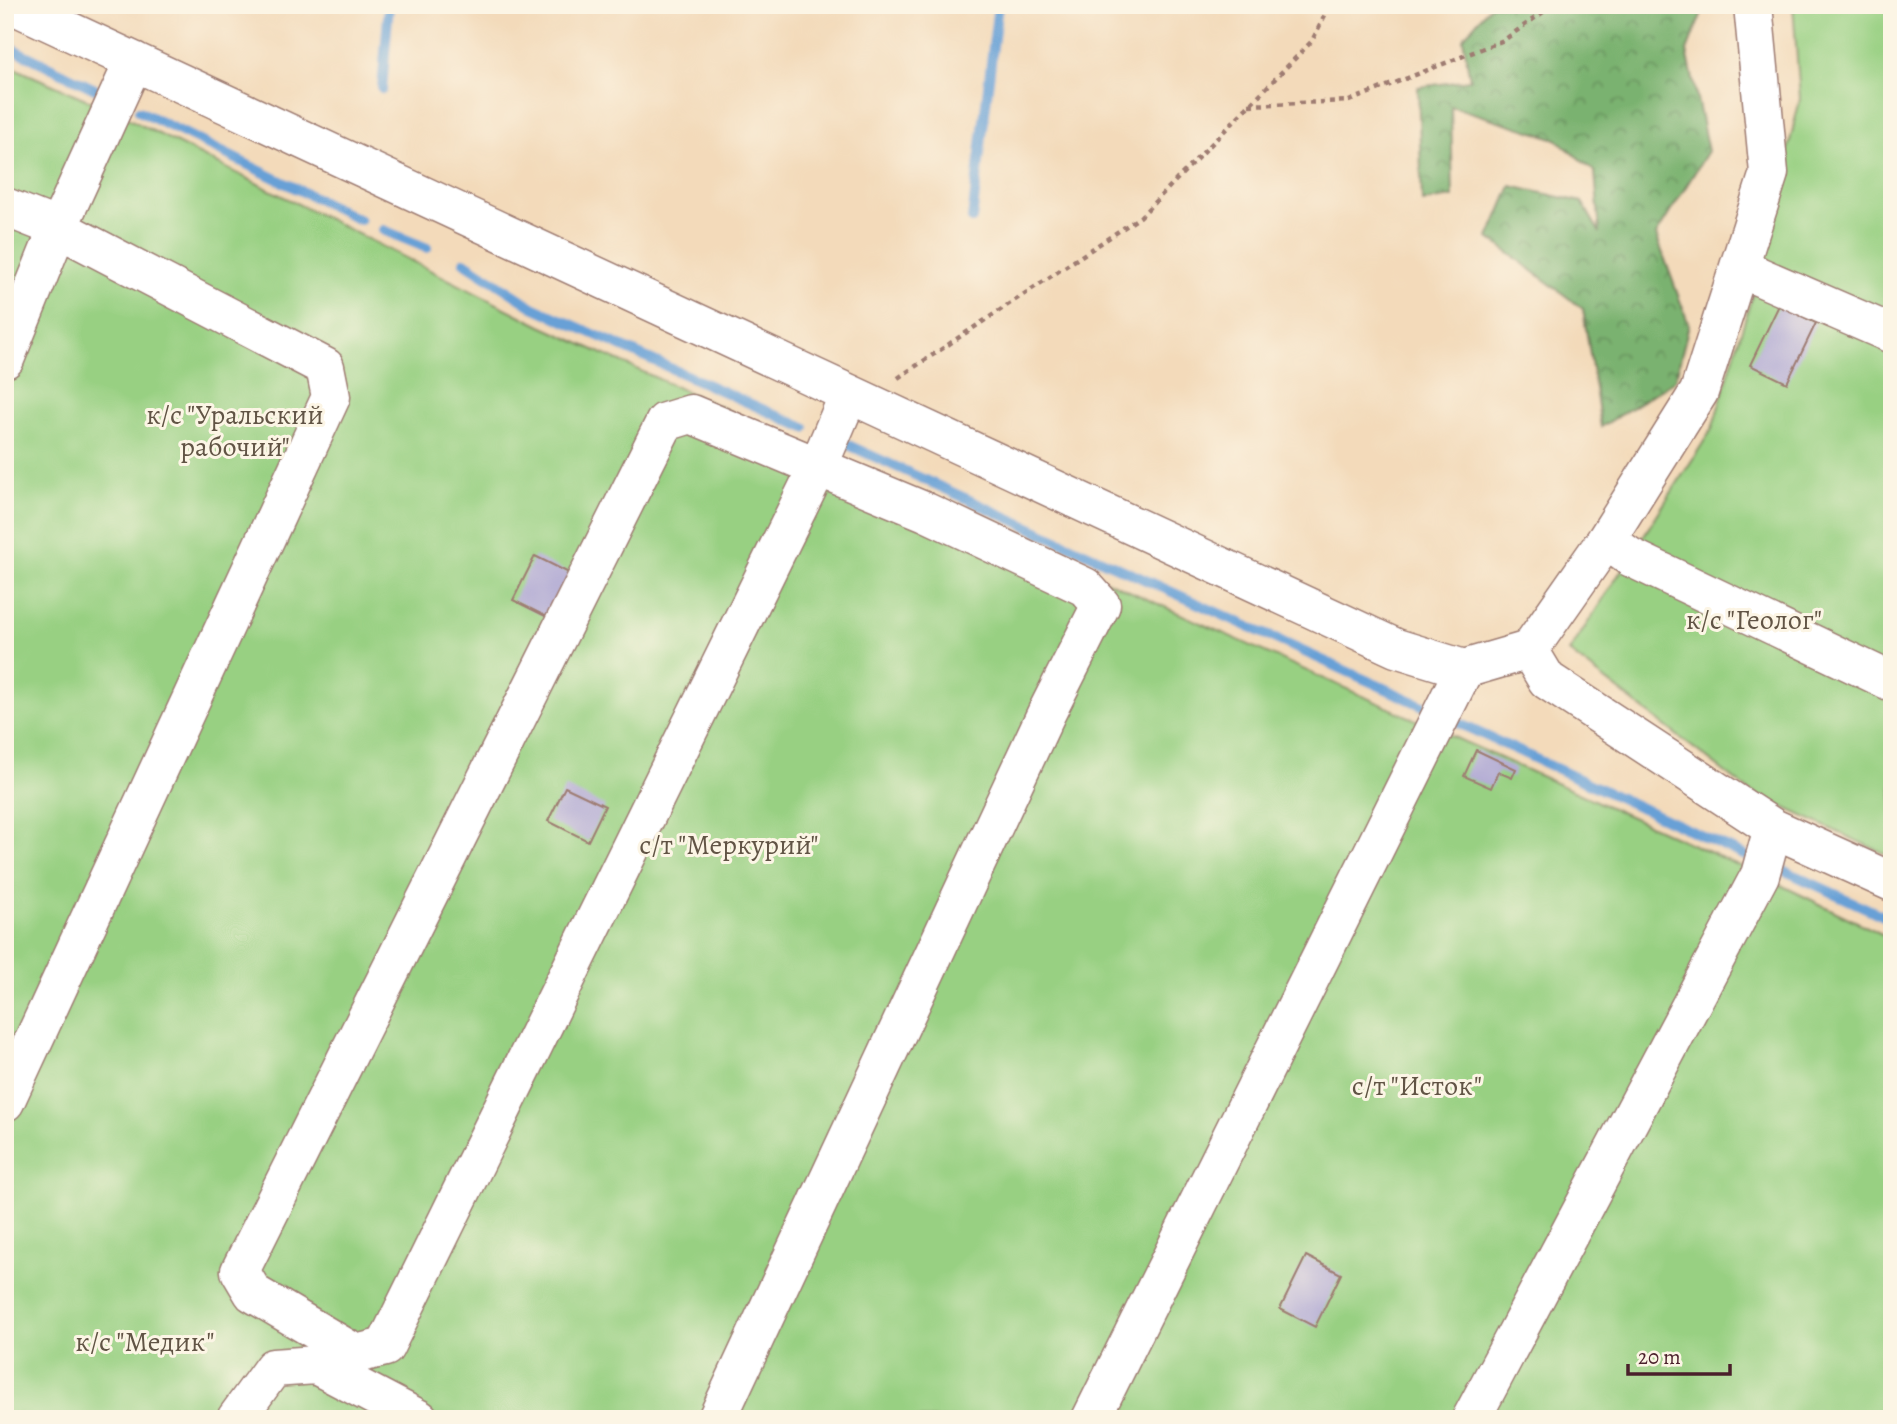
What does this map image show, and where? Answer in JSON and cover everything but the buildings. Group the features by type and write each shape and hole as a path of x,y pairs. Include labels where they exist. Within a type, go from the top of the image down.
{"lane":[{"path":"13,5 1396,648 1464,669 1529,650 1606,540 1699,392 1769,173 1753,5"},
{"path":"5,359 58,228 134,61"},
{"path":"5,207 58,228 325,368 331,397 5,1102"},
{"path":"1740,265 1758,276 1892,334"},
{"path":"717,1419 1034,739 1101,605 1085,587 926,512 817,469 691,414 665,422 240,1271 253,1293 356,1354 385,1347 817,469 856,398"},
{"path":"1606,540 1630,556 1892,682"},
{"path":"1529,650 1547,680 1773,828 1892,882"},
{"path":"1091,1419 1464,669"},
{"path":"1471,1419 1760,875 1773,828"},
{"path":"236,1419 273,1368 316,1365 419,1419"}],"path":[{"path":"856,398 1140,217 1312,41 1330,5"},
{"path":"1249,105 1349,101 1504,40 1553,5"}],"green space":[{"path":"1491,5 1705,5 1687,51 1708,151 1656,235 1689,325 1675,380 1601,427 1583,309 1489,238 1511,186 1582,202 1600,233 1595,172 1556,139 1451,106 1453,197 1422,202 1418,87 1470,80 1463,38"},
{"name":"к/с \"Геолог\"","path":"1793,5 1892,5 1892,857 1752,793 1569,652 1712,429 1758,276 1800,99"},
{"path":"5,64 111,110 541,326 1760,875 1892,939 1892,1419 5,1419"}],"waterway":[{"path":"382,89 389,5"},
{"path":"972,219 998,5"},
{"path":"5,45 99,91"},
{"path":"139,111 360,220"},
{"path":"383,230 427,248"},
{"path":"464,262 533,307 805,428"},
{"path":"846,444 1430,709"},
{"path":"1458,723 1752,859"},
{"path":"1781,869 1892,920"}],"park label":[{"name":"к/с \"Уральский рабочий\"","path":"235,431"},
{"name":"с/т \"Меркурий\"","path":"729,845"},
{"name":"с/т \"Исток\"","path":"1417,1086"},
{"name":"к/с \"Медик\"","path":"145,1342"}]}
